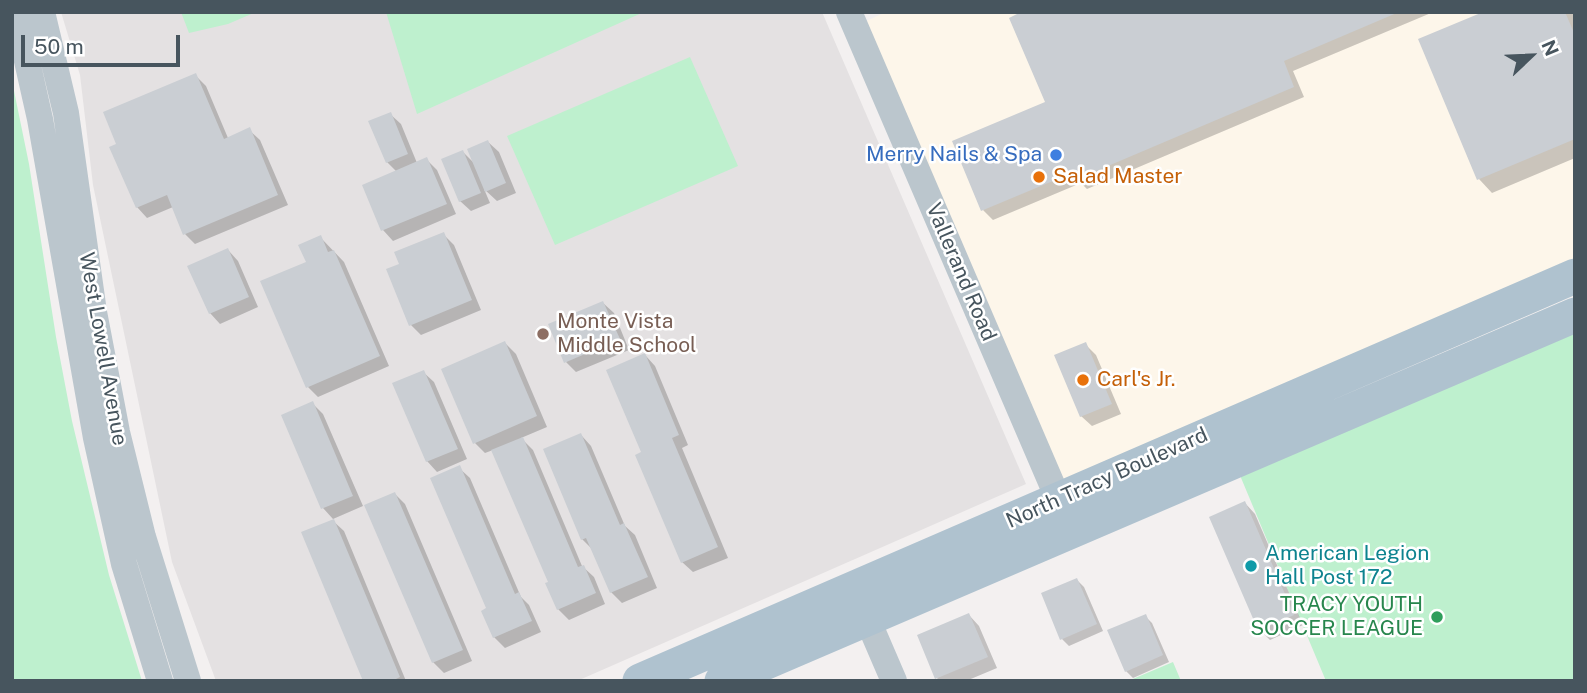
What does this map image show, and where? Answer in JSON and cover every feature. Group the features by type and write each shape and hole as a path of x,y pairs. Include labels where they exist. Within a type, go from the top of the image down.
{"main road":[{"name":"North Tracy Boulevard","path":"722,681 861,603 1058,499 1575,276"},
{"name":"North Tracy Boulevard","path":"640,681 1072,532 1575,315"}],"street":[{"name":"West Lowell Avenue","path":"16,12 40,119 96,438 124,564 160,681"},
{"name":"West Lowell Avenue","path":"42,12 66,113 94,312 117,432 154,575 188,681"},
{"name":"Vallerand Road","path":"849,12 1072,532"},
{"path":"861,603 894,681"}],"shaded area":[{"name":"Monte Vista Middle School","path":"61,12 822,12 1026,484 577,681 216,681 172,562 93,185 80,75"},
{"path":"886,12 1575,12 1575,262 1061,485 862,23"}],"green space":[{"path":"181,12 256,12 228,24 189,33"},
{"path":"386,12 644,12 417,114"},
{"path":"690,57 738,166 555,245 507,136"},
{"path":"12,81 29,164 72,421 109,575 142,681 12,681"},
{"name":"TRACY YOUTH SOCCER LEAGUE","path":"1575,329 1575,681 1326,681 1239,473"},
{"path":"1173,662 1181,681 1128,681"}],"building":[{"path":"1021,12 1399,12 1284,61 1294,87 1075,180 1072,173 981,211 952,141 1045,102 1009,18"},
{"path":"1483,12 1565,12 1575,35 1575,139 1477,180 1418,39"},
{"path":"196,73 224,139 250,127 278,195 183,235 167,195 136,208 109,147 116,144 103,112"},
{"path":"391,112 408,154 386,163 368,121"},
{"path":"488,140 506,183 485,192 467,149"},
{"path":"463,150 481,193 459,202 441,159"},
{"path":"427,157 447,204 381,231 362,185"},
{"path":"444,232 472,300 409,326 386,269 399,264 394,252"},
{"path":"321,235 328,252 334,250 380,356 306,388 260,281 306,262 298,245"},
{"path":"228,248 249,297 209,314 187,266"},
{"path":"603,301 620,339 564,363 548,324"},
{"path":"505,341 537,416 473,444 441,369"},
{"name":"Carl's Jr.","path":"1086,342 1112,404 1080,417 1054,355"},
{"path":"645,353 679,435 672,438 718,547 681,563 635,455 641,452 606,370"},
{"path":"424,370 458,449 426,462 392,383"},
{"path":"313,401 353,496 321,509 281,415"},
{"path":"581,433 620,525 624,523 648,577 610,593 586,538 581,540 543,449"},
{"path":"523,437 578,567 584,565 596,593 557,610 545,583 548,582 491,450"},
{"path":"460,465 515,594 519,592 532,621 493,638 481,611 486,608 430,478"},
{"path":"395,492 463,650 432,663 364,505"},
{"name":"American Legion Hall Post 172","path":"1245,501 1294,615 1258,630 1209,517"},
{"path":"334,519 400,677 392,681 363,681 301,532"},
{"path":"1077,578 1097,624 1060,640 1041,593"},
{"path":"969,613 988,657 935,679 917,635"},
{"path":"1146,614 1163,655 1125,672 1107,630"}],"place":[{"name":"Merry Nails & Spa","path":"1056,155"},
{"name":"Salad Master","path":"1039,177"},
{"name":"Monte Vista Middle School","path":"543,334"},
{"name":"Carl's Jr.","path":"1083,380"},
{"name":"American Legion Hall Post 172","path":"1251,566"},
{"name":"TRACY YOUTH SOCCER LEAGUE","path":"1437,617"}]}
